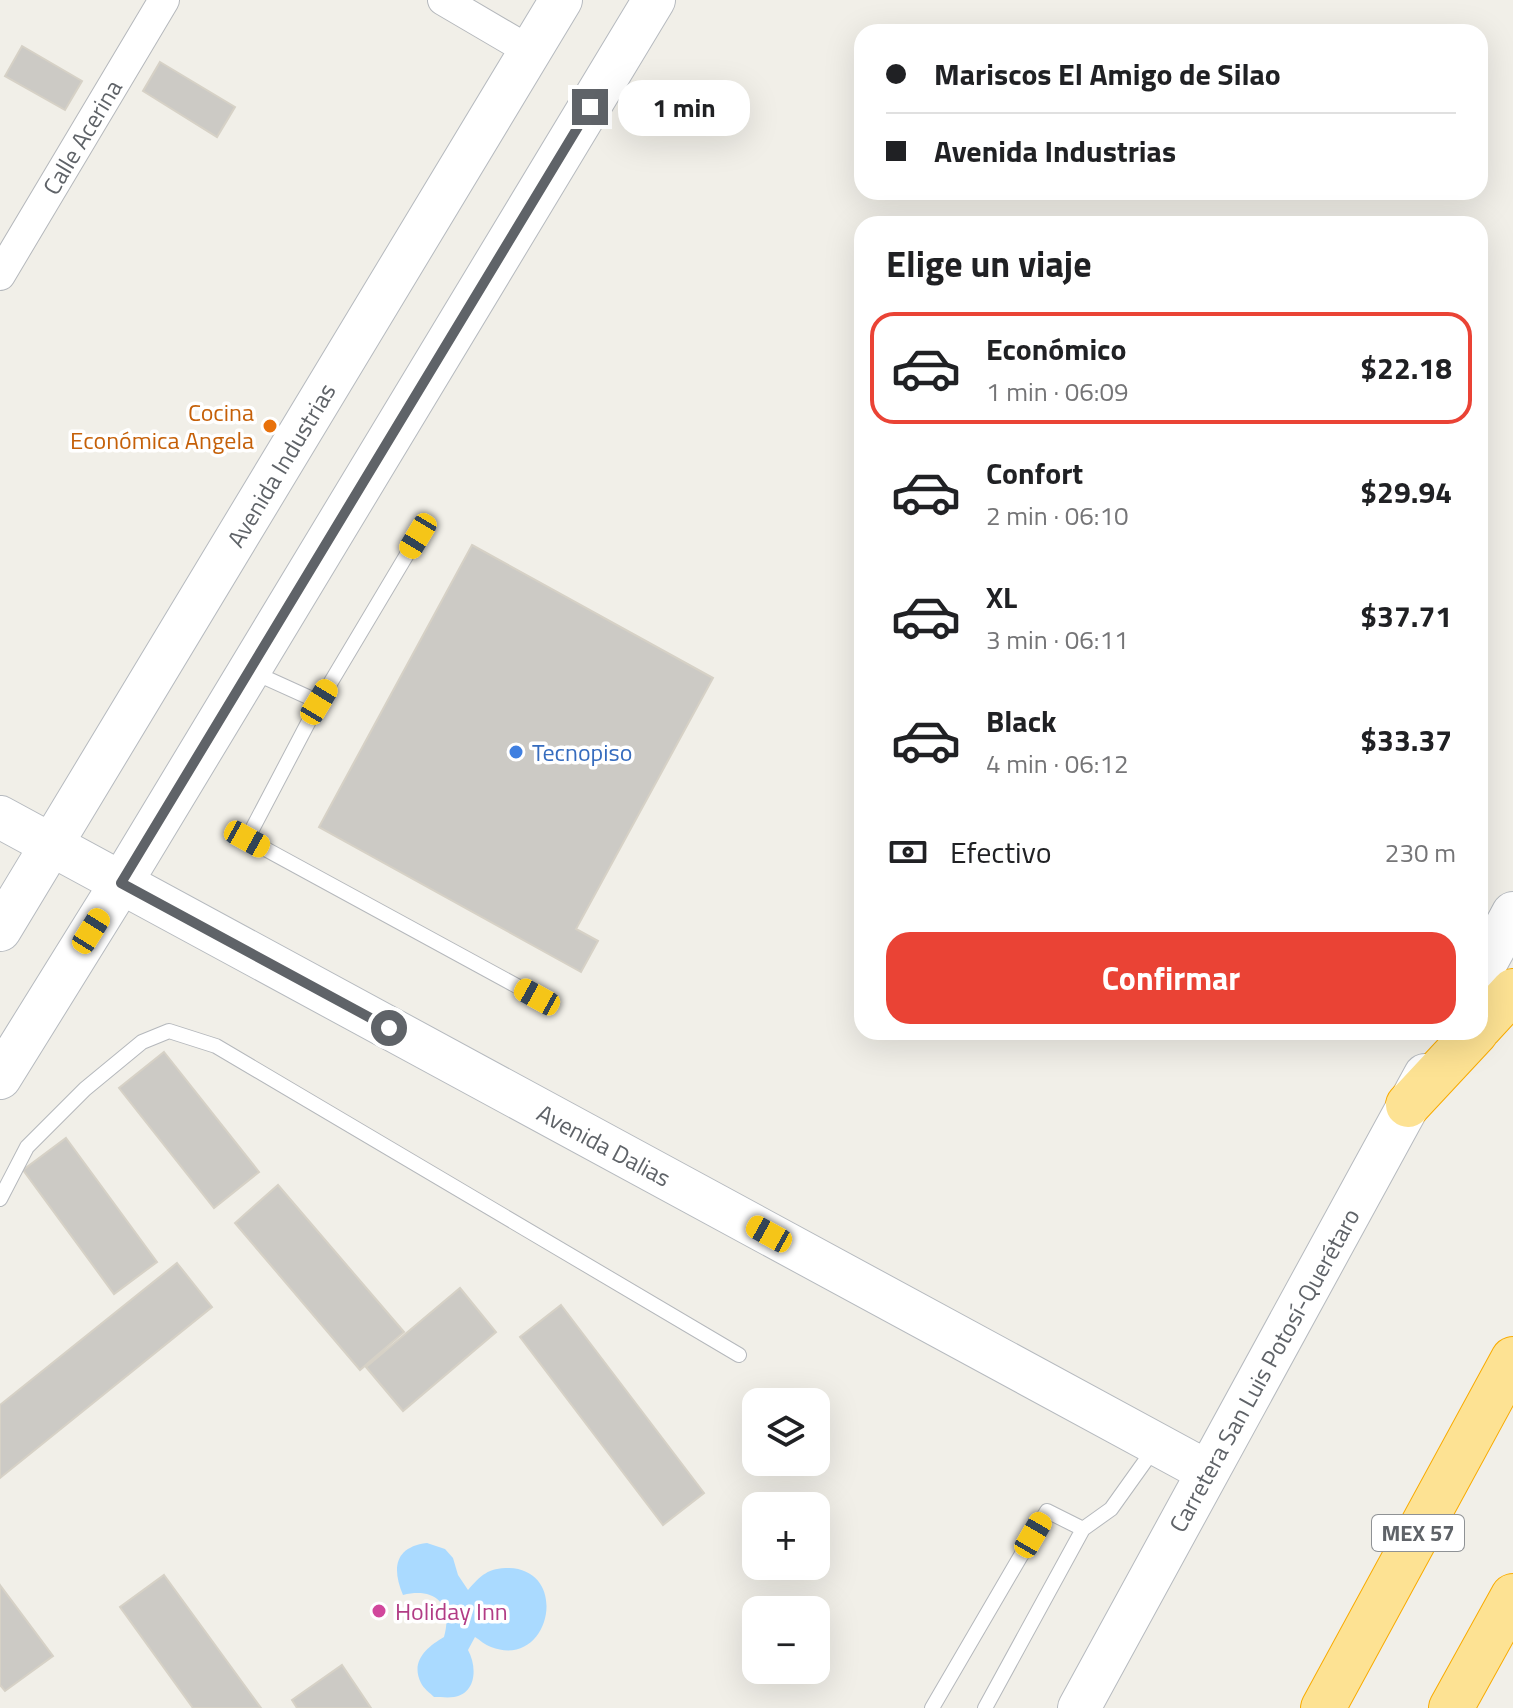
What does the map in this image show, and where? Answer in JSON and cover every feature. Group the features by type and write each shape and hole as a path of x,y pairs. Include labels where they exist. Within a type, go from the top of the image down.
{"highway":[{"path":"1488,1018 1513,991"},
{"path":"1408,1105 1469,1040"},
{"name":"MEX 57","path":"1323,1708 1513,1359"},
{"path":"1451,1708 1513,1596"}],"main road":[{"name":"Avenida Industrias","path":"0,930 561,0"},
{"path":"0,1078 654,0"},
{"name":"Avenida Dalias","path":"0,817 1208,1472"},
{"path":"1488,959 1513,913"},
{"name":"Carretera San Luis Potosí-Querétaro","path":"1079,1708 1444,1040"}],"street":[{"name":"Calle Acerina","path":"0,275 164,0"},
{"path":"443,0 530,51"}],"lane":[{"path":"418,536 319,702 247,839 537,997"},
{"path":"249,670 319,702"},
{"path":"0,1199 27,1147 36,1137 85,1089 142,1042 169,1031 216,1046 739,1355"},
{"path":"985,1708 1083,1529 1111,1509 1157,1445"},
{"path":"932,1708 1047,1511 1083,1529"}],"water":[{"path":"427,1543 445,1549 453,1558 458,1575 468,1590 486,1573 509,1568 528,1573 541,1584 546,1600 545,1617 539,1633 527,1645 511,1650 491,1647 475,1637 468,1650 474,1671 471,1685 454,1697 434,1697 423,1687 418,1675 422,1656 444,1637 444,1608 433,1596 403,1595 397,1576 402,1554 416,1545"}],"building":[{"path":"22,46 82,81 65,110 5,76"},
{"path":"160,62 235,107 217,137 143,91"},
{"name":"Tecnopiso","path":"472,545 713,678 576,929 598,941 581,972 319,827"},
{"path":"164,1052 259,1172 214,1208 119,1088"},
{"path":"66,1138 157,1262 114,1294 23,1170"},
{"path":"278,1185 404,1332 360,1370 235,1223"},
{"path":"177,1263 212,1307 0,1478 0,1405"},
{"path":"460,1288 496,1332 403,1411 366,1367"},
{"path":"561,1305 704,1493 663,1525 520,1337"},
{"path":"164,1575 261,1708 193,1708 120,1607"},
{"path":"0,1585 53,1656 5,1691 0,1685"},
{"path":"342,1665 371,1708 297,1708 292,1700"}],"place":[{"name":"Cocina Económica Angela","path":"270,426"},
{"name":"Tecnopiso","path":"516,752"},
{"name":"Holiday Inn","path":"379,1611"}],"route":[{"path":"389,1028 121,883 590,107"}]}
